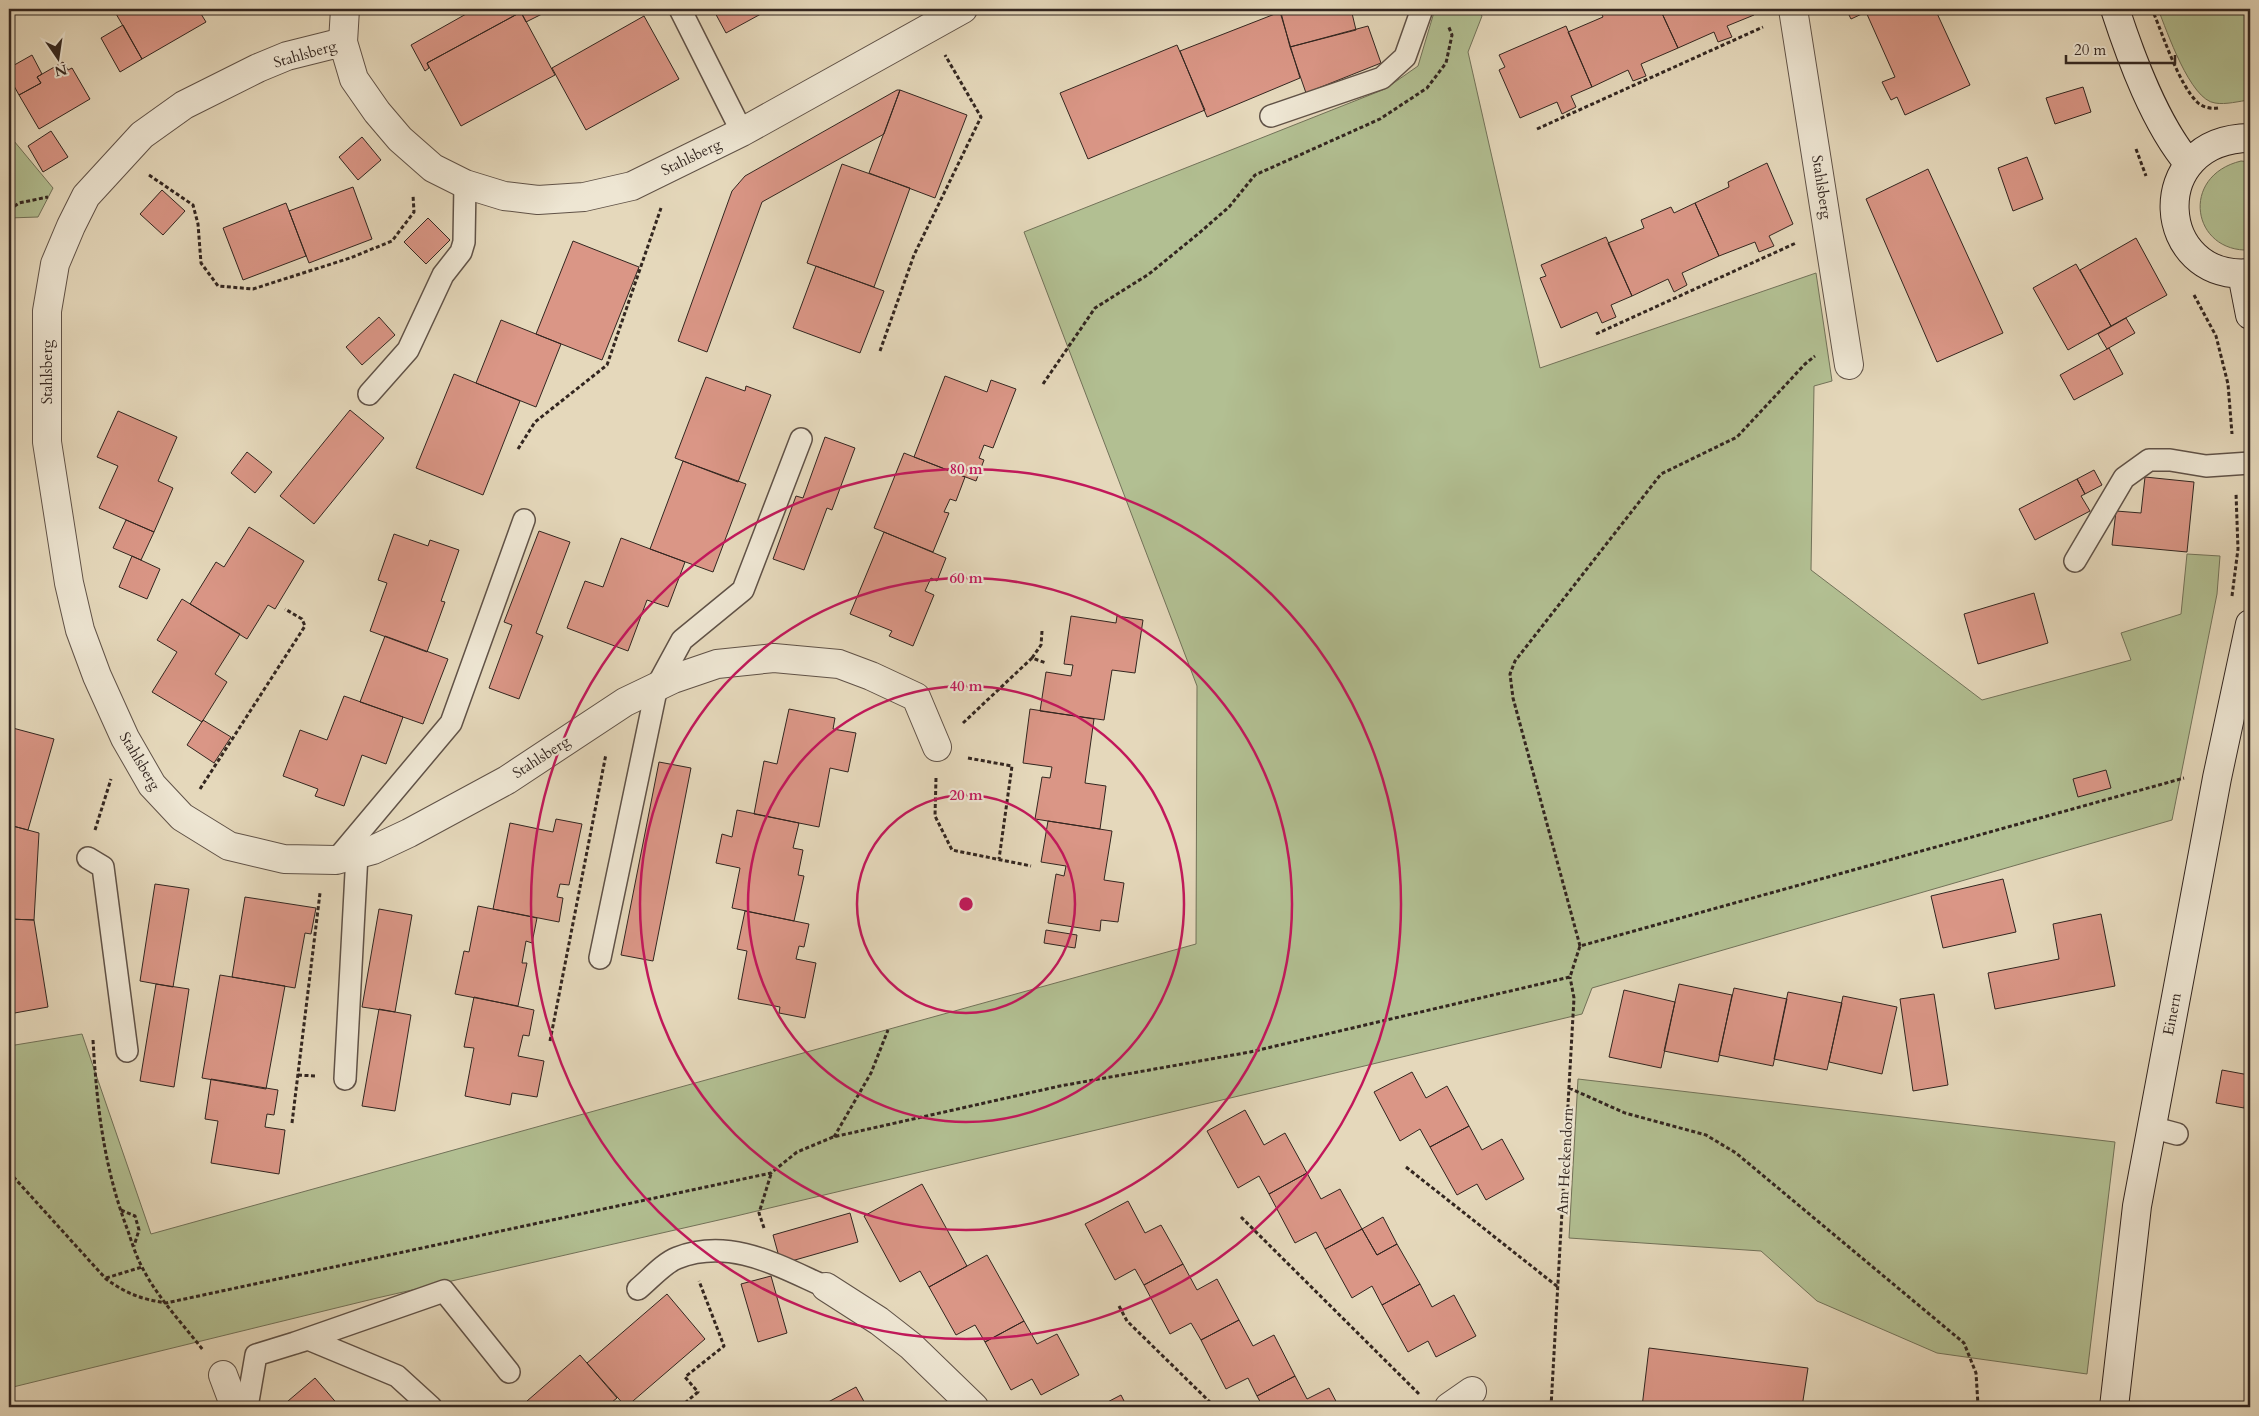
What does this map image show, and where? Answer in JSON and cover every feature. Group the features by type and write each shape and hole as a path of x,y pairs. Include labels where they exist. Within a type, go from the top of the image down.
{"street":[{"name":"Stahlsberg","path":"345,9 343,42 354,79 377,112 409,147 433,168 465,184 504,196 538,200 584,197 632,186 742,132 963,9"},
{"path":"2115,9 2147,94 2179,153 2188,164"},
{"name":"Stahlsberg","path":"1793,11 1849,366"},
{"name":"Stahlsberg","path":"343,42 287,56 258,68 193,100 142,135 86,196 55,264 47,311 47,442 58,523 80,630 125,738 152,785 182,817 229,846 284,859 339,858 373,850 409,833 507,780 614,709 657,686 717,664 774,658 839,664 871,676 916,697 937,747"},
{"path":"2250,138 2233,138 2216,143 2201,152 2188,164 2181,177 2176,191 2174,207 2181,236 2200,259 2226,273 2246,274 2250,315"},
{"name":"Einern","path":"2114,1407 2137,1206 2217,778 2250,624"},
{"path":"826,1288 879,1321 911,1346 974,1407"},
{"path":"223,1375 235,1407"},
{"path":"1437,1404 1472,1391"}],"lane":[{"path":"680,9 742,132"},
{"path":"1271,116 1382,78 1405,58 1422,9"},
{"path":"369,394 408,350 443,274 461,252 464,242 465,184"},
{"path":"600,958 657,686 682,640 743,590 802,439"},
{"path":"2075,561 2124,478 2149,460 2170,460 2206,466 2242,464"},
{"path":"345,1079 339,858 451,723 524,520"},
{"path":"88,858 103,867 127,1051"},
{"path":"2151,1127 2177,1134"},
{"path":"638,1289 676,1258 708,1250 751,1254 826,1288"},
{"path":"296,1343 444,1291 510,1372"},
{"path":"247,1407 256,1355 308,1339 397,1376 431,1407"}],"path":[{"path":"2152,9 2183,81 2197,102 2208,109 2225,108"},
{"path":"1537,129 1793,11"},
{"path":"880,351 914,255 981,117 929,29"},
{"path":"1044,384 1095,308 1149,274 1198,234 1229,207 1255,175 1380,119 1427,88 1446,63 1452,35"},
{"path":"2132,140 2149,184"},
{"path":"121,156 193,205 202,262 218,286 253,288 350,258 392,241 414,212 409,147"},
{"path":"518,449 535,422 607,365 676,165"},
{"path":"1596,334 1828,229"},
{"path":"2190,287 2216,336 2228,384 2242,464 2238,549 2231,600"},
{"path":"9,1172 106,1279 129,1294 142,1299 166,1303 771,1174 797,1152 833,1137 1060,1086 1250,1052 1570,977 1580,946 1513,698 1510,674 1515,661 1661,474 1737,437 1805,364 1845,333"},
{"path":"182,817 305,626 302,619 285,608"},
{"path":"1031,866 952,850 935,816 937,747 1032,658 1041,645 1042,631"},
{"path":"1032,658 1046,663"},
{"path":"550,1041 614,709"},
{"path":"937,747 947,754 1012,766 999,859"},
{"path":"1580,946 2169,782 2195,776 2217,778"},
{"path":"292,1123 339,858"},
{"name":"Am Heckendorn","path":"1550,1407 1574,998 1570,977"},
{"path":"833,1137 871,1073 888,1030"},
{"path":"1569,1088 1626,1113 1706,1135 1736,1153 1964,1343 1976,1373 1978,1405 1991,1407"},
{"path":"1406,1167 1558,1287"},
{"path":"771,1174 759,1213 776,1265"},
{"path":"120,1210 134,1216 139,1230 134,1247"},
{"path":"1241,1217 1437,1404"},
{"path":"123,1219 142,1267 166,1303 223,1375"},
{"path":"680,1407 698,1392 685,1377 724,1346 689,1255"},
{"path":"106,1279 142,1267"},
{"path":"1119,1306 1128,1321 1215,1407"},
{"path":"2027,1407 2082,1402"}],"green space":[{"path":"1435,9 1477,9 1482,16 1468,52 1540,368 1816,273 1832,381 1814,386 1811,570 1982,700 2131,660 2121,633 2181,614 2187,554 2220,556 2217,594 2172,820 1592,988 1582,1014 732,1217 377,1298 9,1388 9,1046 82,1034 151,1234 1196,944 1197,686 1024,232 1385,89 1418,66"},
{"path":"2158,9 2239,9 2250,18 2250,100 2215,103 2206,99 2188,78 2180,63"},
{"path":"9,135 53,188 38,217 9,218"},
{"path":"2241,161 2250,162 2250,250 2230,248 2215,239 2205,227 2200,212 2201,197 2208,182 2221,169"},
{"path":"1578,1079 2115,1142 2087,1374 1937,1353 1817,1301 1761,1251 1569,1238"}],"building":[{"path":"121,9 198,9 206,22 142,59 115,12"},
{"path":"475,9 519,9 521,12 427,63 429,68 425,71 411,45"},
{"path":"519,9 552,9 526,22"},
{"path":"713,9 770,9 726,33"},
{"path":"1280,9 1351,9 1356,30 1290,47"},
{"path":"1660,9 1678,48 1641,64 1646,76 1633,81 1628,70 1592,87 1568,32 1603,17 1600,10"},
{"path":"1660,9 1751,9 1754,15 1727,26 1732,37 1718,42 1714,32 1678,48"},
{"path":"1846,9 1935,9 1970,85 1905,115 1897,97 1891,100 1882,82 1895,77 1866,12 1851,19"},
{"path":"521,12 555,75 461,126 427,63"},
{"path":"1280,12 1300,78 1207,117 1180,51"},
{"path":"644,16 679,79 586,130 552,68"},
{"path":"123,25 142,59 120,72 101,38"},
{"path":"1368,26 1381,63 1306,93 1290,47"},
{"path":"1566,26 1592,87 1571,96 1576,107 1562,114 1557,102 1520,118 1499,70 1505,67 1499,55"},
{"path":"1177,45 1205,110 1088,159 1060,93"},
{"path":"32,55 42,74 37,77 41,83 19,95 9,77 9,68"},
{"path":"63,62 68,70 72,68 90,99 39,129 19,95 41,83 37,77"},
{"path":"2083,87 2091,112 2055,124 2046,98"},
{"path":"900,90 884,134 762,202 707,352 678,341 732,191 745,176"},
{"path":"900,90 967,115 935,198 869,173"},
{"path":"51,131 68,157 43,172 28,146"},
{"path":"362,137 381,160 358,180 339,157"},
{"path":"2027,157 2043,199 2013,211 1998,168"},
{"path":"1767,163 1793,224 1769,236 1774,246 1759,252 1755,242 1719,256 1695,203 1729,187 1728,182"},
{"path":"842,164 910,188 874,287 807,263"},
{"path":"1928,169 2003,333 1937,362 1866,199"},
{"path":"353,187 372,239 309,263 289,211"},
{"path":"162,190 185,211 163,235 140,214"},
{"path":"286,203 306,256 243,280 223,228"},
{"path":"1695,203 1719,256 1682,273 1687,285 1674,292 1668,279 1632,296 1608,243 1644,228 1641,220 1671,207 1674,213"},
{"path":"428,218 450,240 426,264 404,242"},
{"path":"1606,237 1632,296 1611,305 1616,317 1602,323 1597,312 1561,328 1540,278 1546,276 1541,265"},
{"path":"2136,238 2167,295 2111,326 2080,270"},
{"path":"573,241 639,267 602,360 536,334"},
{"path":"2076,264 2111,326 2068,350 2033,288"},
{"path":"816,266 884,291 860,353 793,328"},
{"path":"379,317 395,335 362,365 346,347"},
{"path":"2126,318 2135,333 2107,349 2098,334"},
{"path":"501,320 561,344 536,407 476,383"},
{"path":"2109,348 2123,374 2074,400 2060,375"},
{"path":"454,374 520,401 483,495 416,468"},
{"path":"945,376 987,392 991,380 1016,389 993,448 984,445 979,458 984,460 976,481 914,457"},
{"path":"706,377 745,391 746,386 771,395 738,482 675,458"},
{"path":"350,410 384,438 314,524 280,496"},
{"path":"118,411 177,437 158,481 173,488 154,532 99,508 118,466 97,457"},
{"path":"825,437 855,448 832,510 827,508 804,570 773,559 796,496 803,498"},
{"path":"247,452 272,472 255,493 231,473"},
{"path":"904,453 965,477 956,501 950,499 944,512 949,513 933,552 874,528"},
{"path":"683,461 746,484 713,572 650,549"},
{"path":"2094,470 2102,485 2085,494 2077,479"},
{"path":"2145,477 2194,482 2187,552 2112,545 2116,511 2141,513"},
{"path":"2077,479 2085,494 2081,496 2090,511 2035,540 2019,509"},
{"path":"126,520 154,532 141,560 113,548"},
{"path":"249,527 304,561 275,609 268,605 247,639 190,604 216,562 224,567"},
{"path":"539,531 570,542 536,633 543,636 519,699 489,688 512,625 504,622"},
{"path":"884,532 946,558 937,581 931,578 925,591 934,595 913,646 889,636 892,631 850,614"},
{"path":"394,534 428,546 430,540 459,550 441,601 445,602 427,652 370,631 387,583 378,580"},
{"path":"621,538 685,562 668,607 647,600 628,651 567,628 585,581 603,587"},
{"path":"132,556 160,569 147,599 119,587"},
{"path":"2034,593 2048,643 1978,664 1964,614"},
{"path":"182,599 240,634 215,674 227,682 202,722 152,692 177,652 157,640"},
{"path":"1071,616 1116,623 1117,616 1143,620 1135,673 1112,670 1104,720 1040,711 1046,672 1071,676 1073,665 1064,664"},
{"path":"385,636 448,659 423,724 360,702"},
{"path":"344,696 403,717 386,764 362,755 344,806 315,796 318,789 283,776 300,730 327,740"},
{"path":"789,709 835,718 833,729 856,733 848,772 830,768 819,827 754,814 764,761 777,764"},
{"path":"1030,709 1094,719 1085,783 1106,786 1100,829 1035,819 1042,777 1050,778 1052,767 1023,763"},
{"path":"203,720 231,737 214,763 187,745"},
{"path":"9,727 54,739 28,830 9,825"},
{"path":"659,762 691,768 653,961 621,955"},
{"path":"2106,770 2111,788 2078,797 2073,779"},
{"path":"737,810 799,823 793,848 803,850 798,875 804,876 794,921 732,908 740,868 716,863 722,834 732,837"},
{"path":"556,819 582,824 569,885 560,884 557,897 563,898 559,922 493,909 510,823 553,832"},
{"path":"1048,821 1112,831 1104,880 1124,883 1118,922 1101,920 1100,931 1048,923 1056,874 1064,876 1066,866 1041,862"},
{"path":"9,825 39,833 34,920 9,919"},
{"path":"2003,879 2016,932 1943,948 1931,896"},
{"path":"155,884 189,889 173,987 140,981"},
{"path":"245,897 316,908 311,934 305,933 295,988 232,977"},
{"path":"478,906 537,918 532,943 526,941 522,963 527,963 518,1006 455,994 464,951 469,952"},
{"path":"379,909 412,915 395,1012 362,1007"},
{"path":"745,911 809,924 804,947 799,946 796,959 816,963 805,1018 779,1013 780,1007 738,999 747,951 737,949"},
{"path":"2101,914 2115,986 1995,1009 1988,973 2059,959 2053,924"},
{"path":"9,919 34,920 48,1007 9,1014"},
{"path":"1046,930 1077,935 1075,948 1044,943"},
{"path":"220,975 285,986 266,1089 202,1078"},
{"path":"156,984 189,989 174,1087 140,1081"},
{"path":"1679,984 1732,995 1718,1062 1664,1051"},
{"path":"1734,988 1787,999 1773,1066 1719,1055"},
{"path":"1624,990 1675,1002 1661,1068 1609,1057"},
{"path":"1788,992 1842,1003 1827,1070 1774,1059"},
{"path":"1934,994 1948,1085 1913,1091 1900,999"},
{"path":"1843,996 1897,1007 1882,1074 1829,1062"},
{"path":"474,997 534,1010 529,1036 523,1035 518,1056 544,1061 537,1097 512,1093 510,1105 465,1096 474,1048 464,1047"},
{"path":"379,1009 411,1015 395,1111 362,1106"},
{"path":"2222,1070 2249,1075 2244,1108 2216,1103"},
{"path":"1412,1072 1426,1098 1447,1086 1469,1126 1430,1147 1420,1129 1400,1141 1374,1092"},
{"path":"211,1079 278,1090 274,1115 267,1114 265,1127 285,1130 279,1174 211,1163 218,1121 205,1119"},
{"path":"1245,1110 1264,1145 1285,1133 1307,1173 1269,1194 1259,1176 1238,1188 1207,1131"},
{"path":"1469,1126 1482,1150 1502,1139 1524,1179 1486,1200 1477,1184 1457,1195 1430,1147"},
{"path":"1307,1173 1321,1199 1340,1189 1362,1229 1325,1249 1316,1232 1295,1243 1269,1194"},
{"path":"922,1184 967,1266 929,1287 920,1271 900,1282 864,1216"},
{"path":"1128,1201 1145,1233 1161,1225 1183,1264 1144,1285 1135,1269 1115,1280 1085,1224"},
{"path":"850,1213 858,1242 781,1264 773,1235"},
{"path":"1383,1217 1397,1244 1377,1255 1362,1229"},
{"path":"1362,1229 1377,1255 1397,1244 1420,1284 1382,1305 1372,1286 1352,1298 1325,1249"},
{"path":"987,1255 1024,1321 985,1342 975,1325 956,1335 929,1287"},
{"path":"1183,1264 1197,1290 1217,1279 1239,1320 1201,1340 1191,1323 1170,1334 1144,1285"},
{"path":"771,1276 787,1333 758,1342 741,1284"},
{"path":"1420,1284 1432,1307 1454,1295 1476,1336 1436,1357 1428,1341 1408,1352 1382,1305"},
{"path":"667,1294 705,1339 626,1407 587,1363"},
{"path":"1239,1320 1253,1346 1274,1335 1295,1376 1257,1396 1248,1378 1226,1389 1201,1340"},
{"path":"1024,1321 1037,1344 1057,1334 1079,1375 1041,1395 1032,1379 1011,1390 985,1342"},
{"path":"1649,1348 1808,1368 1802,1407 1642,1407"},
{"path":"580,1355 617,1398 606,1407 532,1407 527,1401"},
{"path":"1295,1376 1307,1399 1329,1388 1339,1407 1263,1407 1257,1396"},
{"path":"315,1378 340,1407 281,1407"},
{"path":"856,1387 867,1407 819,1407"},
{"path":"1121,1395 1127,1407 1098,1407"}]}
